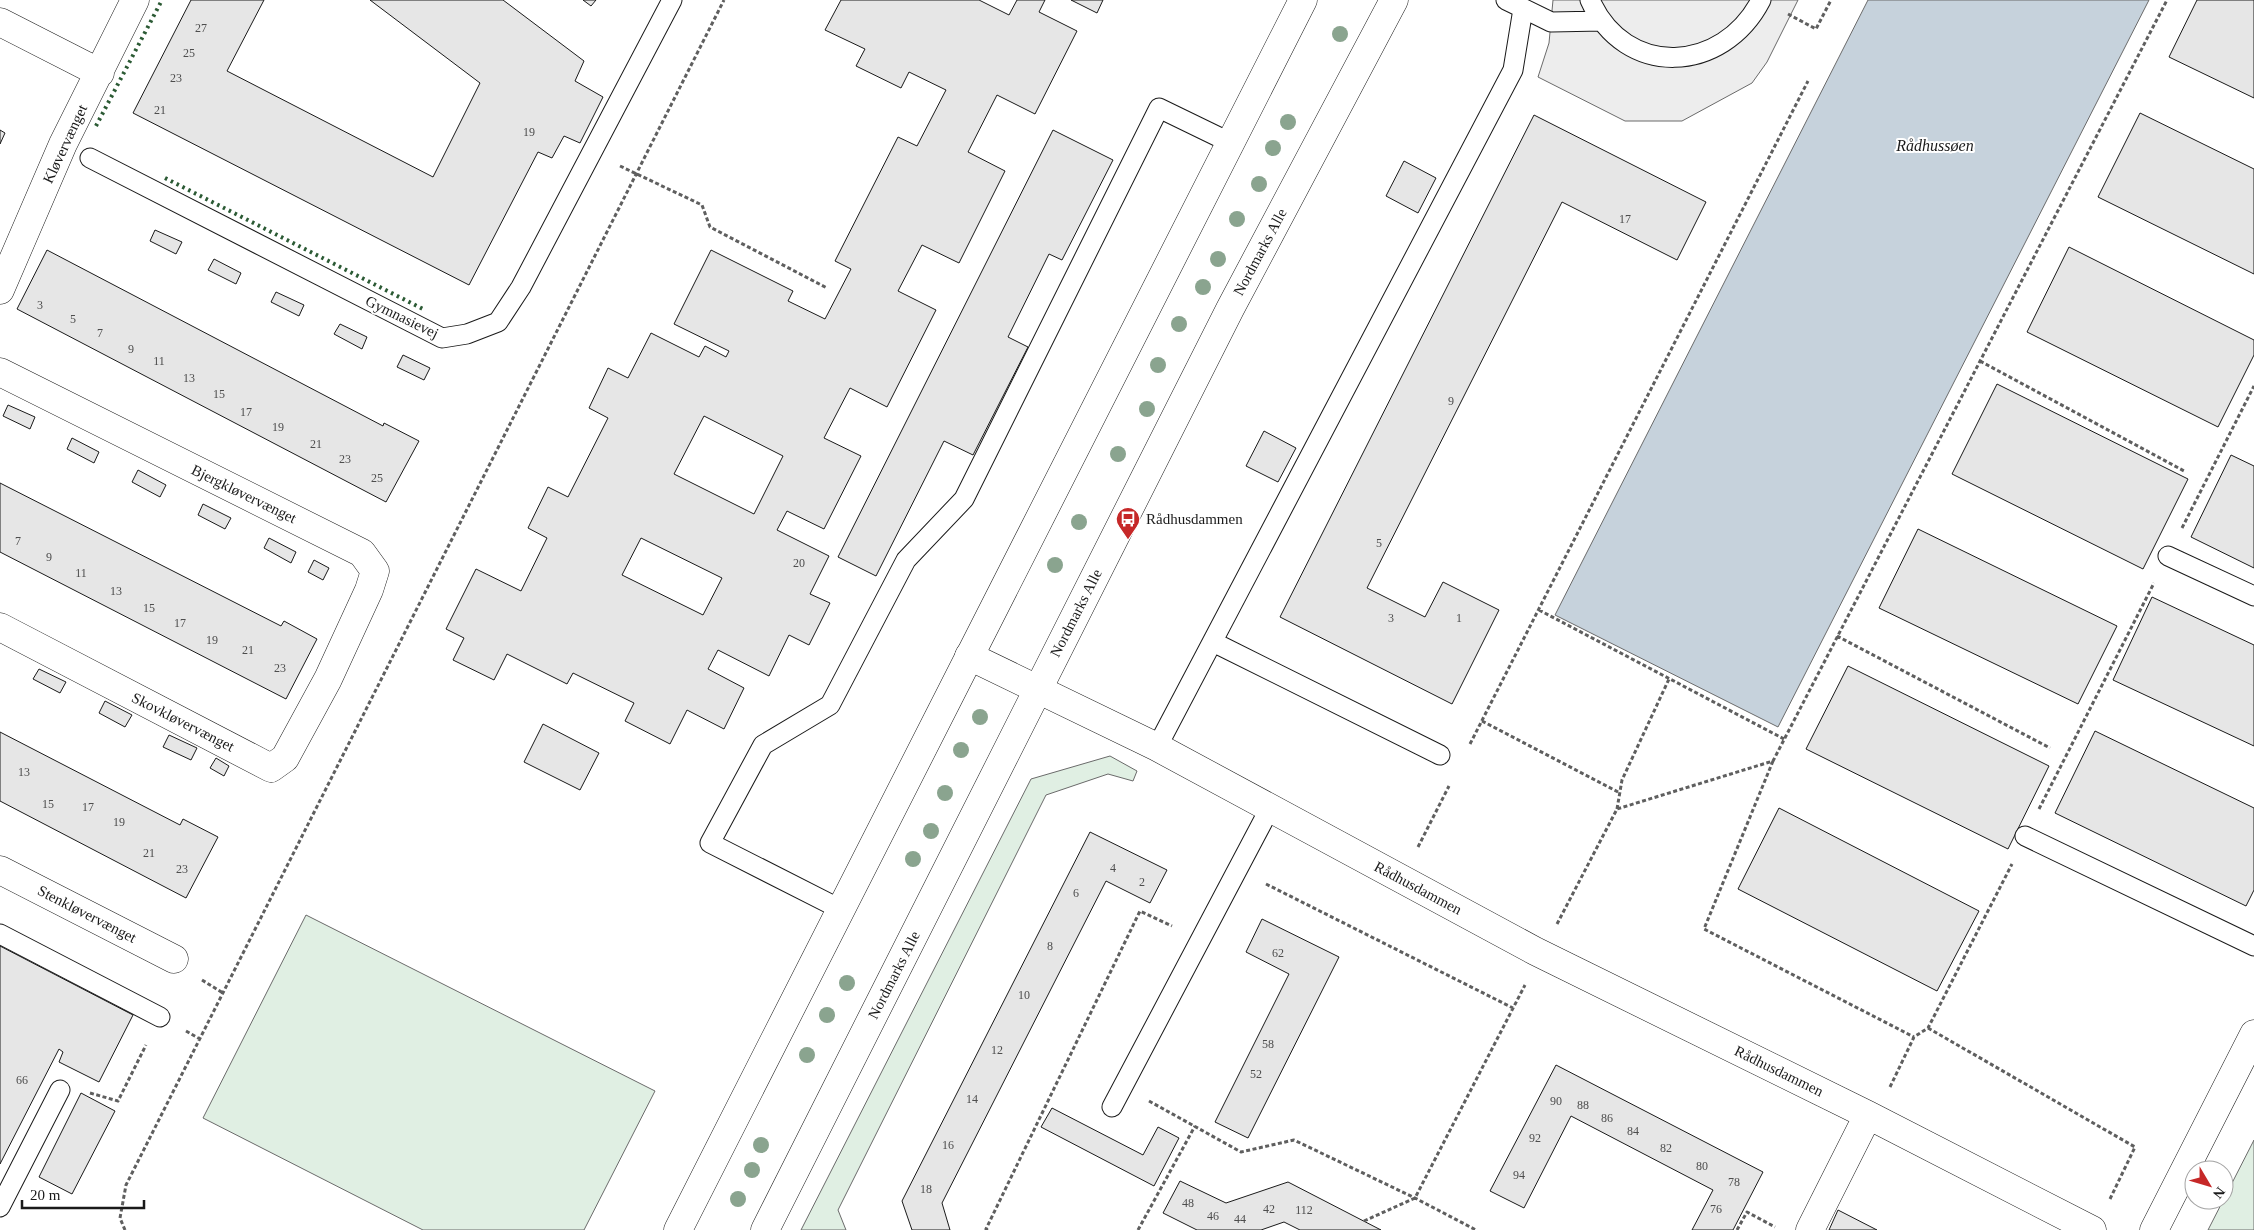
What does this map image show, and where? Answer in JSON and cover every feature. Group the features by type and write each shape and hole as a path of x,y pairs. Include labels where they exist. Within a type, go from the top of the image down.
{"street":[{"name":"Kløvervænget","path":"0,290 63,144 135,0"},
{"path":"678,1230 842,910 1229,142 1303,0"},
{"name":"Nordmarks Alle","path":"765,1230 1230,308 1394,0"},
{"path":"0,22 100,73"},
{"name":"Bjergkløvervænget","path":"0,372 362,552 375,571 369,590 328,679"},
{"name":"Skovkløvervænget","path":"0,627 271,768 285,758 328,679"},
{"name":"Rådhusdammen","path":"969,656 1157,747 1535,951 1872,1117 2092,1230"},
{"name":"Stenkløvervænget","path":"0,870 174,959"},
{"path":"2154,1230 2254,1034"},
{"path":"1810,1230 1872,1117"}],"lane":[{"name":"Gymnasievej","path":"90,158 442,338 467,334 498,322 521,287 672,0"},
{"path":"1506,0 1551,22 1602,21"},
{"path":"1590,0 1602,21 1618,37 1637,49 1666,57 1688,56 1710,51 1735,36 1746,25 1761,0"},
{"path":"1157,747 1513,70 1523,9"},
{"path":"842,910 710,843 762,745 830,706 906,560 964,499 1158,108 1229,142"},
{"path":"2168,556 2254,596"},
{"path":"1213,642 1440,755"},
{"path":"1112,1107 1270,808"},
{"path":"2025,836 2254,946"},
{"path":"0,934 160,1017"},
{"path":"0,1207 60,1090"}],"path":[{"path":"125,1230 120,1218 126,1185 638,174 724,0"},
{"path":"1785,12 1816,29 1831,0"},
{"path":"1914,1037 1704,930 1773,760 2167,0"},
{"path":"1469,747 1808,82"},
{"path":"591,153 702,205 710,227 827,288"},
{"path":"1980,361 2186,472"},
{"path":"1872,1117 1914,1037 1928,1028 2254,386"},
{"path":"1539,610 1784,740"},
{"path":"1837,636 2050,748"},
{"path":"1557,924 1617,810 1622,780 1669,679"},
{"path":"1482,721 1620,793"},
{"path":"1617,810 1773,760"},
{"path":"1416,850 1453,778"},
{"path":"1237,869 1513,1008"},
{"path":"988,1230 986,1229 1140,911 1200,940"},
{"path":"1364,1221 1415,1198 1525,984"},
{"path":"60,1090 77,1089 118,1101 160,1017"},
{"path":"1928,1028 2135,1147 2107,1205"},
{"path":"1124,1087 1241,1152 1294,1140 1415,1198 1476,1230"},
{"path":"1138,1230 1195,1126"},
{"path":"1738,1230 1746,1212 1782,1230"}],"green space":[{"path":"1110,756 1137,771 1133,781 1108,774 1046,795 838,1210 846,1230 801,1230 1031,779"},
{"path":"306,915 655,1091 584,1230 423,1230 203,1118"},
{"path":"2254,1140 2254,1230 2208,1230 2218,1210 2234,1210 2234,1179"}],"shaded area":[{"path":"1553,0 1798,0 1767,62 1752,83 1682,121 1625,121 1538,77 1549,43"}],"water":[{"name":"Rådhussøen","path":"1868,0 2149,0 1778,727 1555,615"}],"building":[{"path":"191,0 264,0 227,71 433,177 480,83 370,0 503,0 584,61 575,81 603,97 580,143 564,136 552,158 538,152 469,285 133,113"},
{"path":"583,0 596,0 591,6"},
{"path":"841,0 979,0 1009,15 1017,0 1045,0 1039,12 1077,31 1035,114 997,95 968,152 1005,171 959,263 922,245 898,291 936,310 887,407 850,388 824,438 861,456 824,529 787,511 777,530 829,556 810,594 830,603 809,645 789,635 769,676 718,650 708,669 744,688 724,729 687,710 670,744 625,721 634,703 573,673 567,684 507,654 494,680 453,660 464,638 446,629 476,569 521,591 547,538 528,528 548,487 568,497 608,418 589,408 608,368 628,378 651,333 699,357 705,346 726,357 729,351 674,324 711,250 793,291 788,301 825,319 851,269 835,261 898,137 917,146 946,90 909,72 901,88 856,66 865,49 825,30","holes":["704,416 783,456 754,514 674,474","641,538 722,578 703,615 622,575"]},
{"path":"1071,0 1103,0 1097,13"},
{"path":"2197,0 2254,0 2254,98 2169,57"},
{"path":"2140,113 2254,169 2254,274 2098,197"},
{"path":"1534,115 1706,202 1677,260 1562,202 1367,588 1425,617 1443,582 1499,610 1452,704 1280,617"},
{"path":"0,130 5,133 0,144"},
{"path":"1053,130 1113,160 1062,260 1049,254 1008,337 1028,347 973,455 944,441 876,576 838,557"},
{"path":"1404,161 1436,178 1418,213 1386,196"},
{"path":"155,230 182,242 176,254 150,241"},
{"path":"2069,247 2254,340 2254,355 2218,427 2027,332"},
{"path":"47,250 383,426 384,423 419,441 386,502 17,309"},
{"path":"214,259 241,273 236,284 208,270"},
{"path":"276,292 304,305 299,316 271,302"},
{"path":"340,324 367,337 362,349 334,334"},
{"path":"403,355 430,368 424,380 397,367"},
{"path":"1997,384 2188,479 2143,569 1952,474"},
{"path":"8,405 35,417 30,429 3,416"},
{"path":"1264,431 1296,448 1278,482 1246,466"},
{"path":"72,438 99,452 94,463 67,449"},
{"path":"2231,455 2254,466 2254,568 2191,537"},
{"path":"138,470 166,485 160,497 132,482"},
{"path":"0,483 281,626 284,621 317,639 286,699 0,552"},
{"path":"203,504 231,518 225,529 198,515"},
{"path":"1918,529 2117,626 2078,704 1879,608"},
{"path":"269,538 296,552 291,563 264,548"},
{"path":"314,560 329,568 323,580 308,572"},
{"path":"2152,597 2254,645 2254,746 2113,680"},
{"path":"1848,666 2049,766 2008,849 1806,749"},
{"path":"39,669 66,682 60,693 33,679"},
{"path":"105,701 132,715 125,727 99,713"},
{"path":"543,724 599,753 580,790 524,762"},
{"path":"2095,731 2254,808 2254,890 2246,906 2055,813"},
{"path":"0,732 180,825 183,819 218,837 186,898 0,801"},
{"path":"169,735 197,748 191,760 163,747"},
{"path":"216,758 229,766 224,776 210,768"},
{"path":"1779,808 1979,911 1937,991 1738,889"},
{"path":"1090,832 1167,870 1150,903 1106,881 942,1203 950,1230 912,1230 902,1201"},
{"path":"1262,919 1339,957 1248,1138 1215,1122 1289,974 1246,952"},
{"path":"0,946 133,1015 99,1082 59,1062 63,1052 59,1049 0,1164"},
{"path":"1556,1065 1763,1172 1733,1230 1692,1230 1713,1190 1571,1116 1524,1208 1490,1191"},
{"path":"81,1093 115,1111 72,1194 39,1177"},
{"path":"1052,1108 1143,1155 1158,1127 1179,1138 1154,1186 1041,1127"},
{"path":"1180,1181 1226,1203 1288,1182 1381,1230 1300,1230 1284,1222 1261,1230 1197,1230 1163,1213"},
{"path":"1838,1210 1877,1230 1829,1230"}],"hedge":[{"path":"96,126 162,0"},
{"path":"165,178 423,309"}],"place":[{"name":"Rådhusdammen","path":"1128,540"}]}
